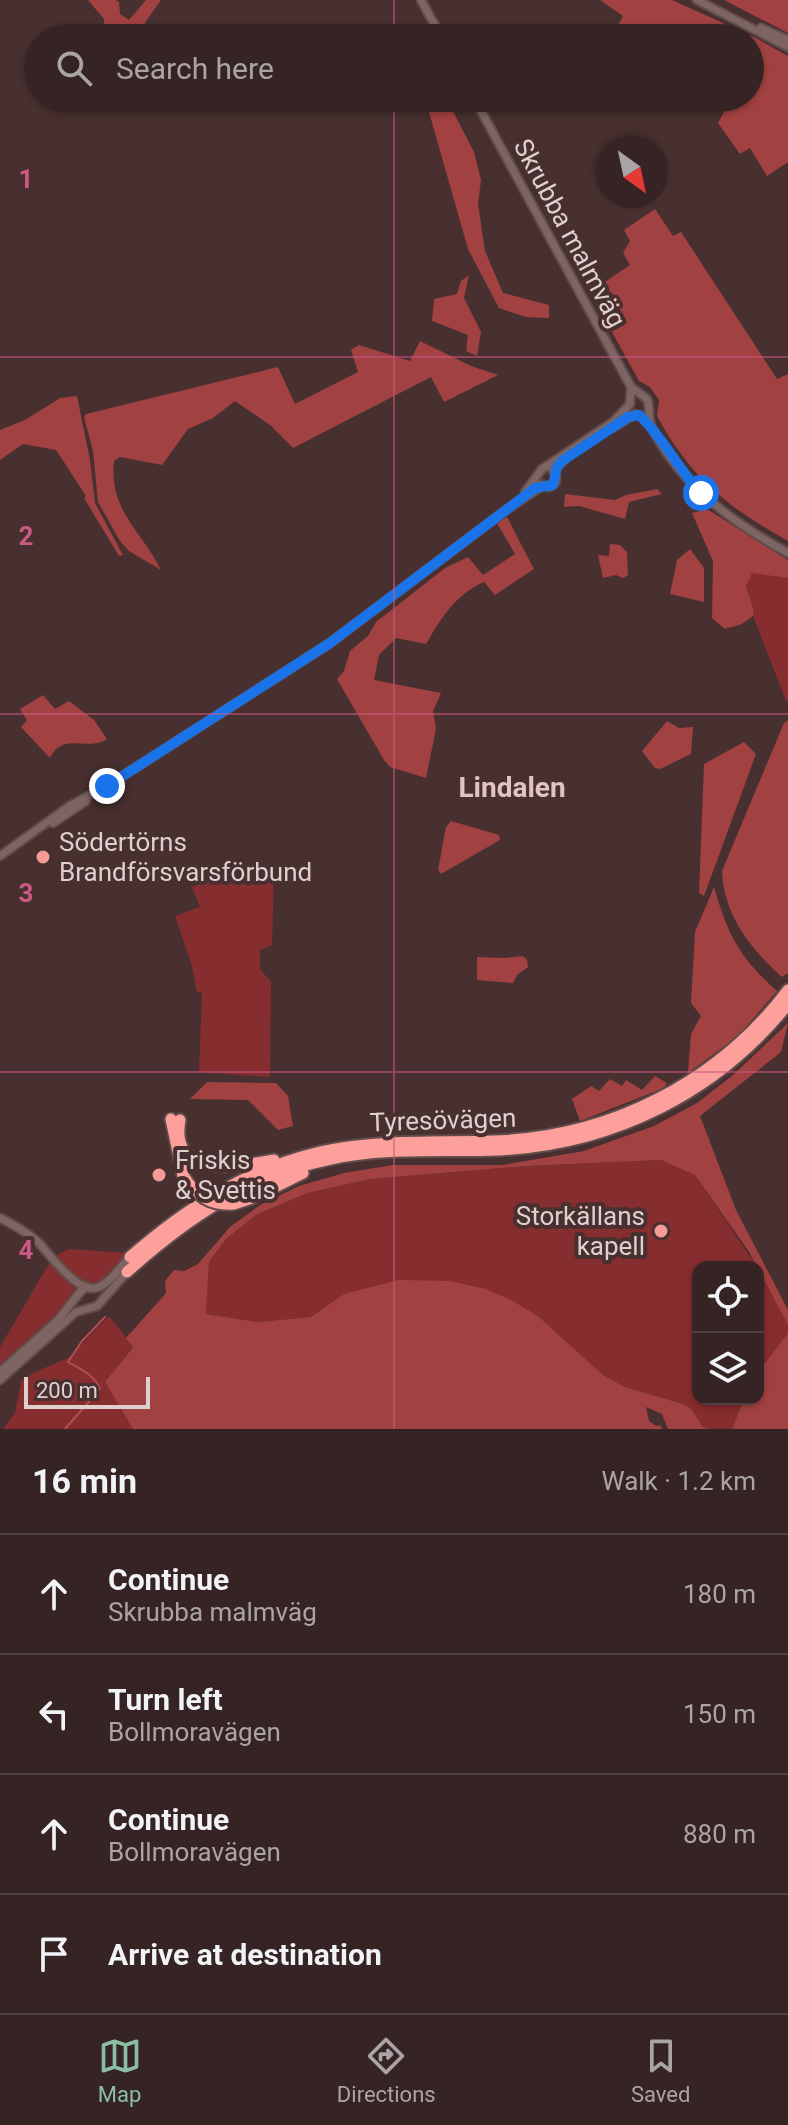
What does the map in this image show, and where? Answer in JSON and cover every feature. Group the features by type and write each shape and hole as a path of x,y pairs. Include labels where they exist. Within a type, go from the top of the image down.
{"highway":[{"name":"Tyresövägen","path":"130,1257 176,1218 220,1190 306,1155 358,1145 396,1142 531,1138 599,1124 660,1099 701,1074 743,1040 788,990"},
{"name":"Tyresövägen","path":"127,1272 188,1220 241,1189 304,1165 358,1154 520,1148 573,1140 617,1127 664,1107 708,1080 750,1046 788,1004"},
{"path":"306,1155 222,1167 201,1164 185,1151 175,1120 183,1175 204,1199 216,1203 234,1204 255,1197 298,1175 358,1154"}],"street":[{"path":"421,0 434,24"},
{"path":"698,0 752,24"},
{"path":"698,0 744,24"},
{"path":"764,29 788,40"},
{"path":"764,34 788,47"},
{"name":"Skrubba malmväg","path":"482,112 631,387 642,396"},
{"name":"Skrubba malmväg","path":"631,387 631,402"},
{"path":"506,510 542,469 613,422 631,402 642,396 647,399 651,426"},
{"path":"631,402 673,461 701,493 735,521 788,553"},
{"path":"0,856 71,805 107,786 330,643 535,488 553,485 562,461 648,410"},
{"path":"547,467 555,473"},
{"path":"537,477 542,486"},
{"path":"0,1218 20,1228 73,1279 91,1288 99,1295 99,1303"},
{"name":"Tyresövägen","path":"0,1372 50,1328 78,1295 103,1284 130,1257"},
{"name":"Tyresövägen","path":"0,1380 76,1312 93,1309 127,1272"},
{"path":"73,1279 80,1305 85,1309"}],"shaded area":[{"path":"88,0 115,0 119,2 120,14 129,20 146,0 161,0 144,24 104,24 104,19"},
{"path":"600,0 672,0 725,24 619,24 623,16"},
{"path":"724,0 788,0 788,33"},
{"path":"764,42 788,56 788,162 767,176 750,148 740,154 718,123 724,112 764,112"},
{"path":"429,112 453,112 474,152 481,180 478,204 485,251 503,293 549,305 549,318 526,317 499,308 468,249"},
{"path":"655,209 673,236 681,232 777,379 788,374 788,541 729,503 683,457 657,416 659,400 650,387 639,381 590,292 630,265 623,253 630,241 624,230"},
{"path":"469,275 464,298 481,332 477,356 466,351 468,335 432,321 434,299 457,294 461,281"},
{"path":"420,341 471,366 498,375 444,402 431,377 293,448 270,425 235,401 213,418 188,429 162,465 120,457 114,461 116,494 121,507 161,570 129,551 120,541 98,502 86,414 278,367 295,404 358,372 351,350 359,345 410,361"},
{"path":"77,396 95,503 123,555 119,556 56,450 23,444 0,460 0,430 25,420 60,398"},
{"path":"657,489 662,494 629,502 625,519 579,506 564,507 565,494 615,500"},
{"path":"707,509 788,560 788,578 752,573 746,586 753,616 742,624 725,629 712,618 713,561 692,513"},
{"path":"507,517 534,569 495,595 484,582 474,587 443,616 426,644 396,638 379,655 374,680 441,693 433,711 436,729 426,778 390,767 337,679 344,671 350,651 368,636 376,622 445,568 468,557 483,575 515,554 497,523"},
{"path":"610,544 620,545 627,552 628,575 623,578 616,575 603,578 598,555 609,556"},
{"path":"690,549 704,568 704,602 670,594 677,560"},
{"path":"752,572 788,578 786,701 753,616 746,586"},
{"path":"43,695 55,709 69,701 94,720 107,739 91,744 62,745 50,758 21,727 27,720 20,709"},
{"path":"788,720 788,973 782,977 749,943 733,917 722,871 784,723"},
{"path":"667,721 679,728 693,727 691,754 660,769 655,768 642,751"},
{"path":"744,742 756,754 704,896 699,893 704,764"},
{"path":"451,821 499,835 500,840 441,874 438,870 446,827"},
{"path":"247,871 274,871 272,945 260,950 260,969 271,982 270,1077 199,1072 202,992 197,992 175,916 200,907 192,887"},
{"path":"714,887 736,944 777,991 738,1036 688,1073 691,1034 701,1016 691,1003 695,932"},
{"path":"523,956 528,967 517,975 513,983 477,980 477,957"},
{"path":"788,1023 781,1052 700,1116 736,1210 763,1261 754,1261 695,1175 661,1160 526,1166 371,1179 307,1193 256,1215 226,1239 209,1262 206,1314 258,1322 311,1317 344,1294 399,1280 450,1281 486,1289 538,1316 603,1375 625,1387 683,1404 691,1409 704,1428 713,1429 668,1429 662,1414 646,1407 649,1421 662,1429 133,1429 105,1382 133,1347 126,1338 166,1293 165,1281 174,1270 184,1271 198,1264 230,1227 260,1205 299,1186 344,1173 393,1165 502,1165 584,1151 654,1126 697,1103 733,1075"},
{"path":"655,1076 667,1083 664,1088 580,1121 572,1099 591,1086 599,1091 610,1079 622,1086 626,1080 642,1090"},
{"path":"207,1082 276,1083 288,1096 293,1126 278,1130 248,1100 190,1099"},
{"path":"661,1160 695,1175 753,1261 692,1261 692,1405 742,1405 732,1429 704,1428 691,1409 683,1404 625,1387 603,1375 538,1316 486,1289 344,1294 311,1317 258,1322 206,1314 209,1262 226,1239 256,1215 307,1193 371,1179 526,1166"},
{"path":"69,1249 129,1253 98,1287 81,1282 55,1256"},
{"path":"50,1262 75,1287 75,1298 0,1368 0,1347"},
{"path":"764,1264 788,1310 788,1325 764,1280"},
{"path":"764,1280 788,1325 788,1333 764,1364"},
{"path":"109,1316 133,1346 105,1382 133,1429 3,1429 15,1413 21,1381 68,1358"},
{"path":"788,1333 788,1429 732,1429 742,1405 764,1405 764,1364"}],"waterway":[{"path":"65,1429 100,1389 91,1376 68,1362 82,1341 105,1317"}],"place":[{"name":"Södertörns Brandförsvarsförbund","path":"43,857"},
{"name":"Friskis & Svettis","path":"159,1175"},
{"name":"Storkällans kapell","path":"661,1231"}],"district":[{"name":"Lindalen","path":"512,787"}],"route":[{"path":"107,786 330,643 535,488 553,485 557,467 562,461 628,417 639,415 651,426 673,461 701,493"}]}
